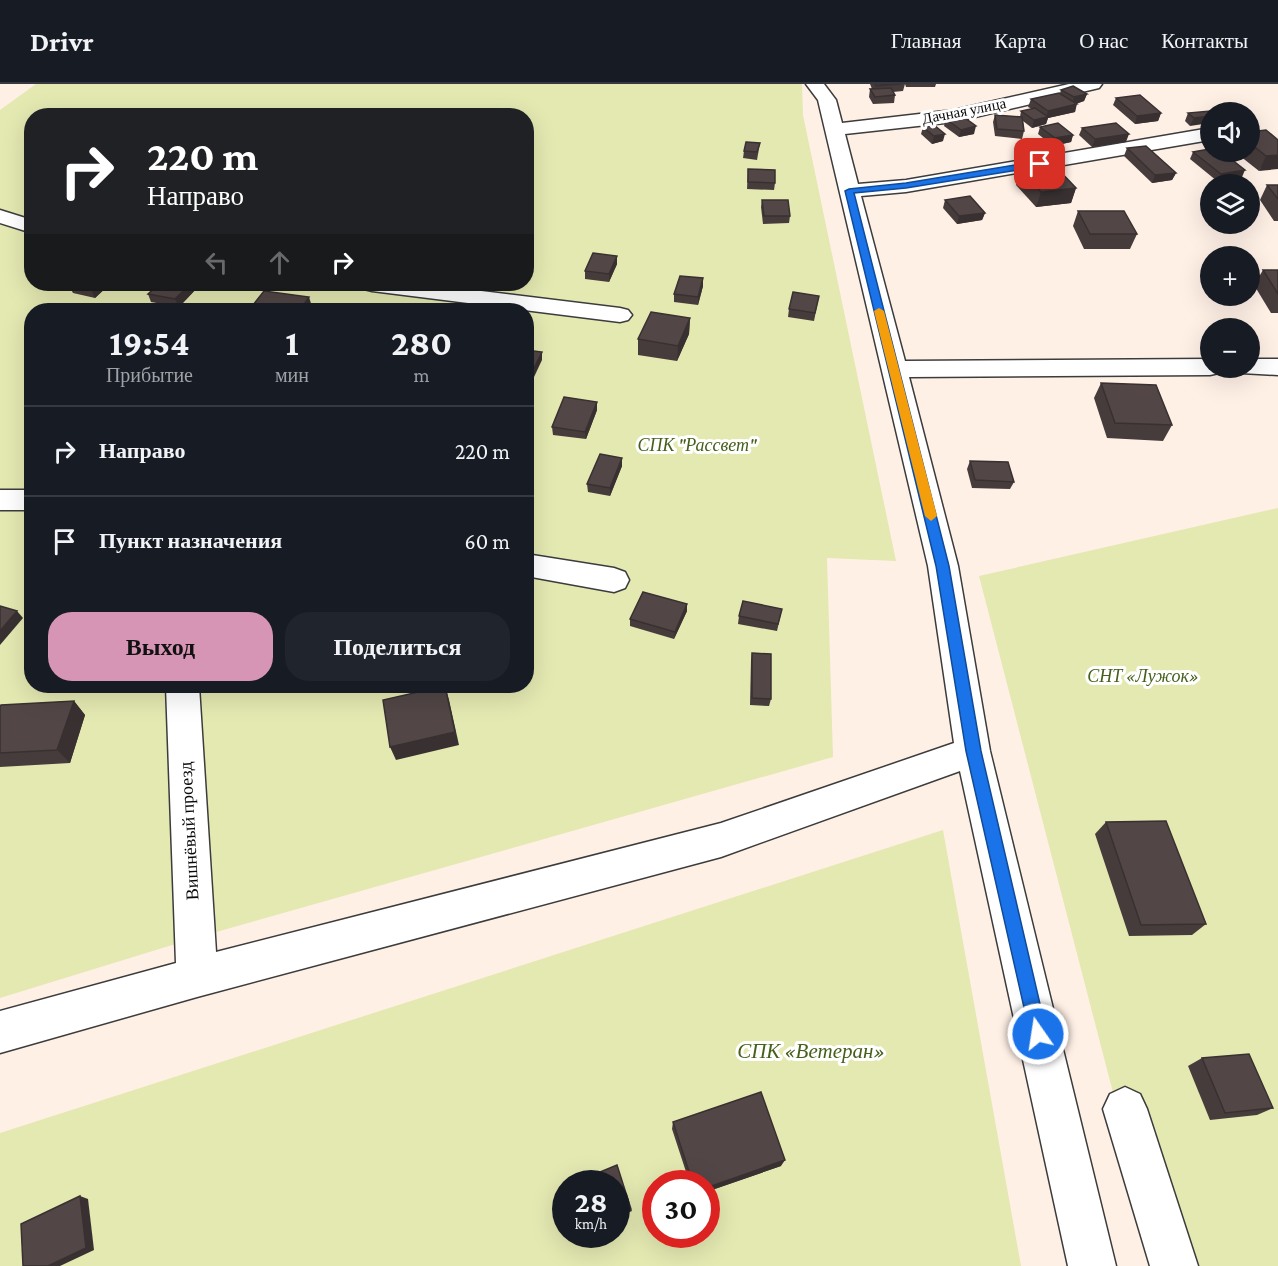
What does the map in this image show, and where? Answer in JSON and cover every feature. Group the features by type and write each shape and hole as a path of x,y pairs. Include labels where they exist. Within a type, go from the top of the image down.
{"street":[{"path":"815,84 827,100 943,566 974,751 1092,1266"},
{"name":"Дачная улица","path":"834,130 954,116 1093,84"},
{"path":"849,191 906,186 1200,136"},
{"path":"0,216 24,224"},
{"path":"428,291 524,303"},
{"path":"534,304 620,315"},
{"path":"894,369 1200,367"},
{"path":"1260,367 1278,367"},
{"path":"0,500 24,500"},
{"path":"534,566 614,580"},
{"name":"Вишнёвый проезд","path":"182,693 197,977"},
{"path":"0,1032 197,977 721,840 974,751"},
{"path":"1125,1109 1174,1266"}],"green space":[{"name":"СПК \"Рассвет\"","path":"36,84 802,84 803,115 896,561 827,558 833,757 195,938 0,998 0,110"},
{"name":"СНТ «Лужок»","path":"1278,508 1278,1266 1158,1266 979,576"},
{"name":"СПК «Ветеран»","path":"943,830 1021,1266 0,1266 0,1133"}],"building":[{"path":"875,84 901,84 876,86"},
{"path":"1073,86 1087,94 1074,97 1061,90"},
{"path":"891,88 895,95 875,97 870,89"},
{"path":"1059,93 1077,104 1048,111 1031,99"},
{"path":"1140,95 1161,113 1137,116 1116,98"},
{"path":"1035,108 1048,117 1034,120 1021,111"},
{"path":"1200,112 1200,117 1194,118 1188,113"},
{"path":"961,115 976,126 961,130 946,119"},
{"path":"995,115 1022,117 1024,131 997,129"},
{"path":"1058,123 1073,135 1055,138 1040,127"},
{"path":"1116,123 1129,134 1095,139 1082,128"},
{"path":"934,125 945,134 934,136 923,127"},
{"path":"1266,130 1278,140 1278,155 1266,156 1260,151 1260,131"},
{"path":"746,142 760,143 757,152 744,151"},
{"path":"1146,146 1176,173 1155,175 1127,148"},
{"path":"1200,151 1200,158 1193,152"},
{"path":"1206,162 1235,162 1245,170 1221,174"},
{"path":"1055,166 1076,188 1041,192 1021,170"},
{"path":"748,169 775,170 775,183 748,182"},
{"path":"1267,185 1278,185 1278,199"},
{"path":"970,196 985,213 959,216 945,200"},
{"path":"762,200 788,200 790,216 764,216"},
{"path":"1078,211 1124,211 1137,234 1090,234"},
{"path":"593,253 617,256 609,274 585,271"},
{"path":"1263,270 1278,270 1278,294"},
{"path":"680,276 703,278 698,297 674,294"},
{"path":"151,291 183,291 175,299 148,294"},
{"path":"264,291 309,297 305,303 255,303"},
{"path":"793,292 819,296 815,313 789,309"},
{"path":"651,312 690,318 678,346 638,339"},
{"path":"534,351 542,352 534,368"},
{"path":"1101,383 1156,385 1172,425 1115,423"},
{"path":"564,397 597,402 585,432 552,427"},
{"path":"600,454 622,458 610,488 587,484"},
{"path":"970,461 1008,462 1014,482 975,480"},
{"path":"643,592 687,604 675,632 630,619"},
{"path":"743,601 782,609 778,624 739,616"},
{"path":"0,606 17,611 0,631"},
{"path":"752,653 771,654 771,699 752,698"},
{"path":"414,693 447,693 455,732 390,747 383,700"},
{"path":"74,701 57,750 0,753 1,705"},
{"path":"1166,821 1206,924 1141,925 1106,822"},
{"path":"1249,1054 1273,1108 1225,1113 1202,1058"},
{"path":"761,1092 785,1160 720,1183 720,1170 688,1170 673,1122"},
{"path":"617,1165 619,1170 605,1170"},
{"path":"80,1196 86,1248 48,1266 23,1266 21,1224"}],"slow traffic":[{"path":"879,311 931,516"}],"route":[{"path":"1038,1034 974,751 943,566 849,191 906,186 1040,164"}]}
